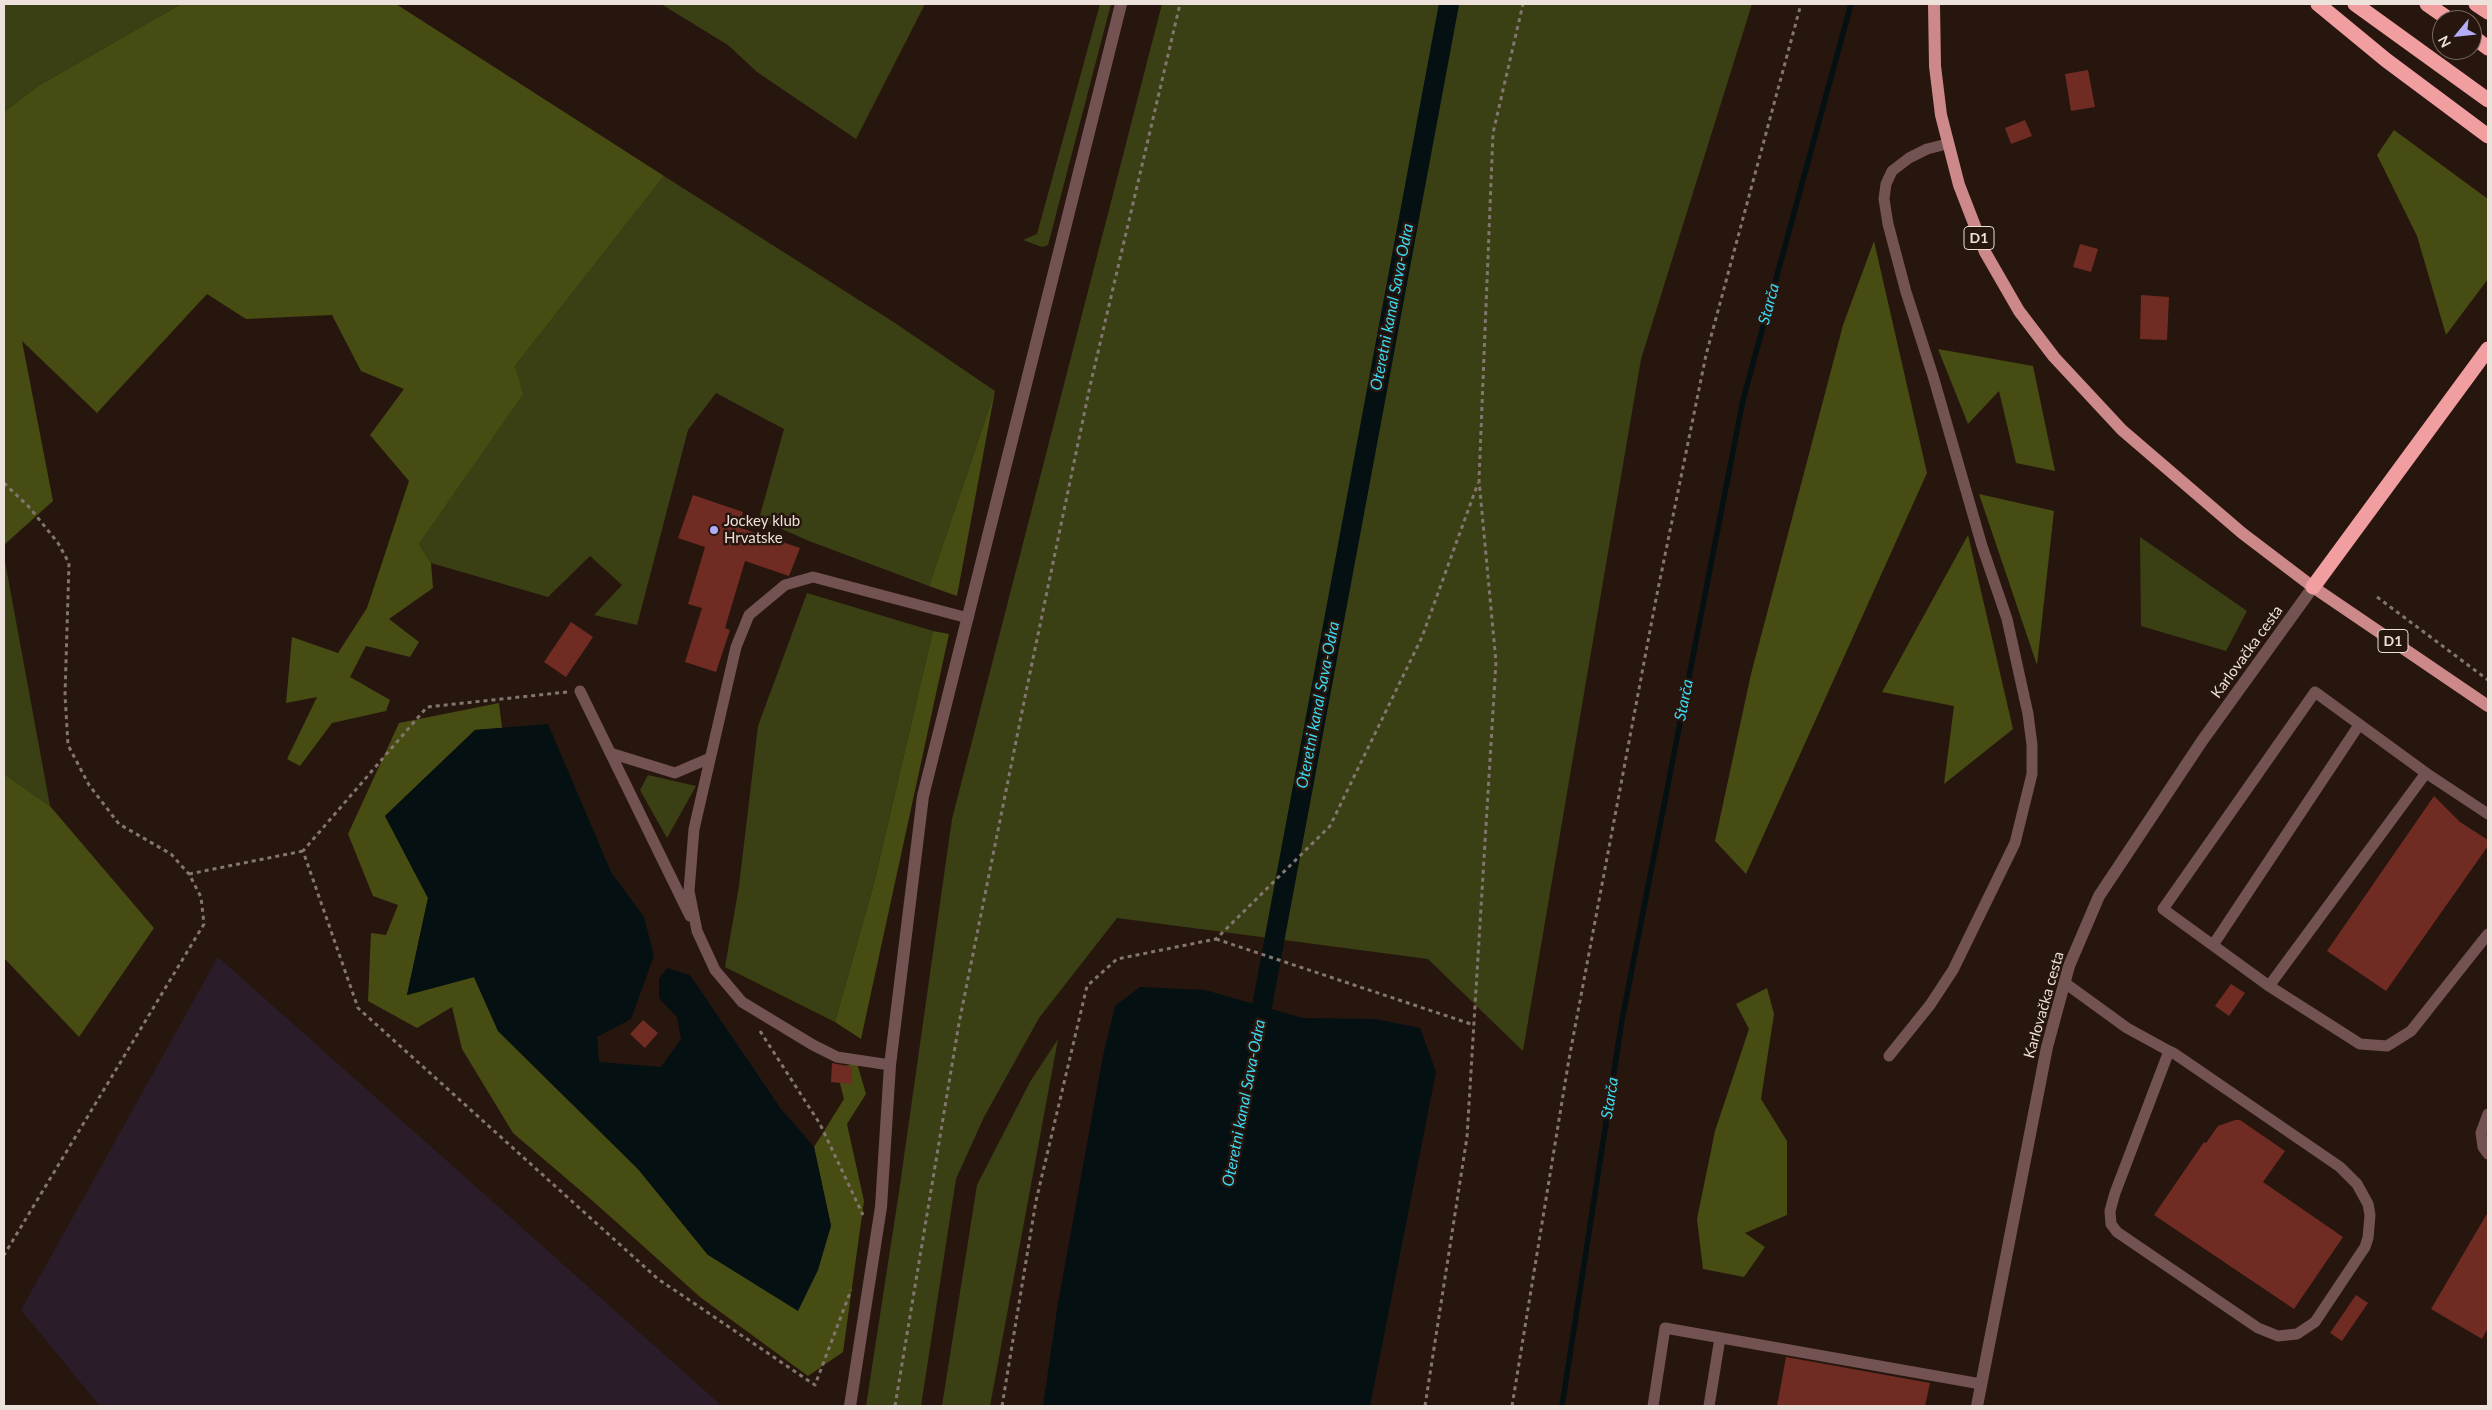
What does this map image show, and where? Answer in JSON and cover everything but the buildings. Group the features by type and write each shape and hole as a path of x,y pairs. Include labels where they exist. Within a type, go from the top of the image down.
{"highway":[{"path":"2318,4 2386,60 2488,136"},
{"path":"2355,4 2488,100"},
{"path":"2476,4 2488,12"},
{"path":"2313,587 2488,349"}],"main road":[{"name":"D1","path":"1934,4 1935,66 1947,144 1969,214 1985,252 2019,311 2054,357 2122,430 2242,533 2313,587 2488,706"}],"street":[{"path":"850,1406 880,1207 890,1065 923,796 1121,4"},
{"name":"Karlovačka cesta","path":"1977,1406 2041,1075 2069,966 2100,896 2202,741 2313,587"}],"lane":[{"path":"1889,1056 1930,1005 1953,970 2015,843 2032,774 2028,714 2007,618 1982,546 1933,376 1906,292 1888,224 1884,199 1886,184 1892,171 1927,149 1947,144"},
{"path":"697,931 689,891 694,829 736,648 749,615 784,585 813,577 968,618"},
{"path":"580,691 715,970 742,1002 813,1045 837,1057 890,1065"},
{"path":"2488,814 2426,773 2315,692 2163,909 2269,986 2360,1044 2387,1046 2411,1031 2488,934"},
{"path":"2213,945 2359,725"},
{"path":"610,754 675,773 710,758"},
{"path":"2269,986 2426,773"},
{"path":"2064,983 2127,1028 2169,1051 2340,1167 2357,1184 2368,1204 2370,1228 2365,1247 2315,1322 2297,1334 2278,1336 2258,1328 2117,1232 2111,1224 2112,1202 2169,1051"},
{"path":"2488,1114 2481,1133 2483,1147 2488,1154"},
{"path":"1652,1406 1665,1328 1981,1384"},
{"path":"1709,1406 1720,1338"}],"path":[{"path":"895,1406 959,1023 1006,789 1090,386 1180,4"},
{"path":"1425,1406 1467,1137 1496,662 1479,480 1493,133 1523,4"},
{"path":"1512,1406 1571,1050 1658,589 1706,355 1801,4"},
{"path":"1216,939 1330,826 1422,637 1479,480"},
{"path":"4,483 30,508 58,542 69,564 65,695 68,745 89,785 120,824 171,854 190,874 201,897 204,924 4,1255"},
{"path":"2377,597 2488,680"},
{"path":"190,874 303,850 427,707 580,691"},
{"path":"303,850 358,1008 658,1279 815,1385 854,1283"},
{"path":"1002,1406 1036,1201 1087,986 1117,959 1216,939 1474,1025"},
{"path":"757,1026 820,1124 863,1215 862,1224"}],"shaded area":[{"path":"218,957 722,1406 100,1406 21,1310"}],"green space":[{"path":"4,4 181,4 38,86 4,112"},
{"path":"181,4 396,4 664,176 515,366 523,394 419,544 431,563 433,588 389,619 419,642 410,657 366,646 350,677 390,700 386,711 332,723 300,766 287,759 317,697 286,703 292,637 338,653 367,608 409,481 370,435 404,389 361,371 332,315 246,319 207,294 97,413 22,341 53,501 4,545 4,112 38,86"},
{"path":"661,4 925,4 856,139 757,72 728,45"},
{"path":"1100,4 1111,4 1048,245 1042,247 1023,240 1037,234"},
{"path":"1162,4 1752,4 1641,359 1523,1051 1428,959 1117,918 1039,1018 984,1117 956,1179 921,1406 866,1406 899,1192 952,819"},
{"path":"2394,130 2488,199 2488,279 2446,335 2417,236 2377,155"},
{"path":"664,176 895,323 995,391 929,586 809,541 759,519 784,429 716,393 688,430 637,625 594,615 622,585 590,556 548,597 431,563 419,544 522,394 515,366"},
{"path":"1874,241 1927,473 1746,874 1715,841 1751,674 1843,325"},
{"path":"1938,349 2033,366 2055,471 2016,463 1999,391 1968,424"},
{"path":"995,391 957,596 929,586"},
{"path":"1979,494 2054,511 2037,665"},
{"path":"1968,535 2013,729 1944,784 1954,706 1882,692"},
{"path":"2140,537 2247,611 2226,651 2141,626"},
{"path":"4,556 50,806 4,774"},
{"path":"807,593 933,631 874,883 835,1022 725,967 739,886 758,726"},
{"path":"933,631 949,634 861,1039 835,1022 874,883"},
{"path":"499,703 502,728 475,730 385,816 428,898 407,995 474,977 498,1031 638,1169 708,1255 831,1226 814,1147 844,1099 836,1068 857,1063 866,1094 847,1124 864,1201 843,1352 808,1376 700,1297 513,1133 462,1049 452,1007 417,1028 368,1001 371,933 386,935 398,905 373,896 348,834 399,723"},
{"path":"4,774 50,806 154,928 79,1037 4,958"},
{"path":"648,775 696,786 667,838 640,790"},
{"path":"1767,988 1774,1014 1761,1099 1787,1141 1787,1215 1745,1233 1765,1247 1744,1277 1703,1269 1697,1219 1715,1131 1749,1029 1736,1004"},
{"path":"1058,1039 990,1406 942,1406 977,1185 1030,1082"}],"water":[{"path":"548,724 611,872 644,917 654,956 631,1019 597,1037 599,1062 661,1067 681,1039 677,1017 659,998 659,979 667,968 690,975 781,1109 814,1147 831,1226 818,1270 798,1311 708,1255 638,1169 498,1031 474,977 407,995 428,898 385,816 475,730"},
{"path":"1140,987 1205,990 1303,1018 1375,1019 1420,1028 1436,1072 1370,1406 1043,1406 1058,1303 1103,1056 1115,1006"}],"waterway":[{"name":"Oteretni kanal Sava-Odra","path":"1257,1033 1449,4"},
{"name":"Starča","path":"1562,1406 1622,1020 1743,400 1851,4"}],"place":[{"name":"Jockey klub Hrvatske","path":"714,530"}]}
